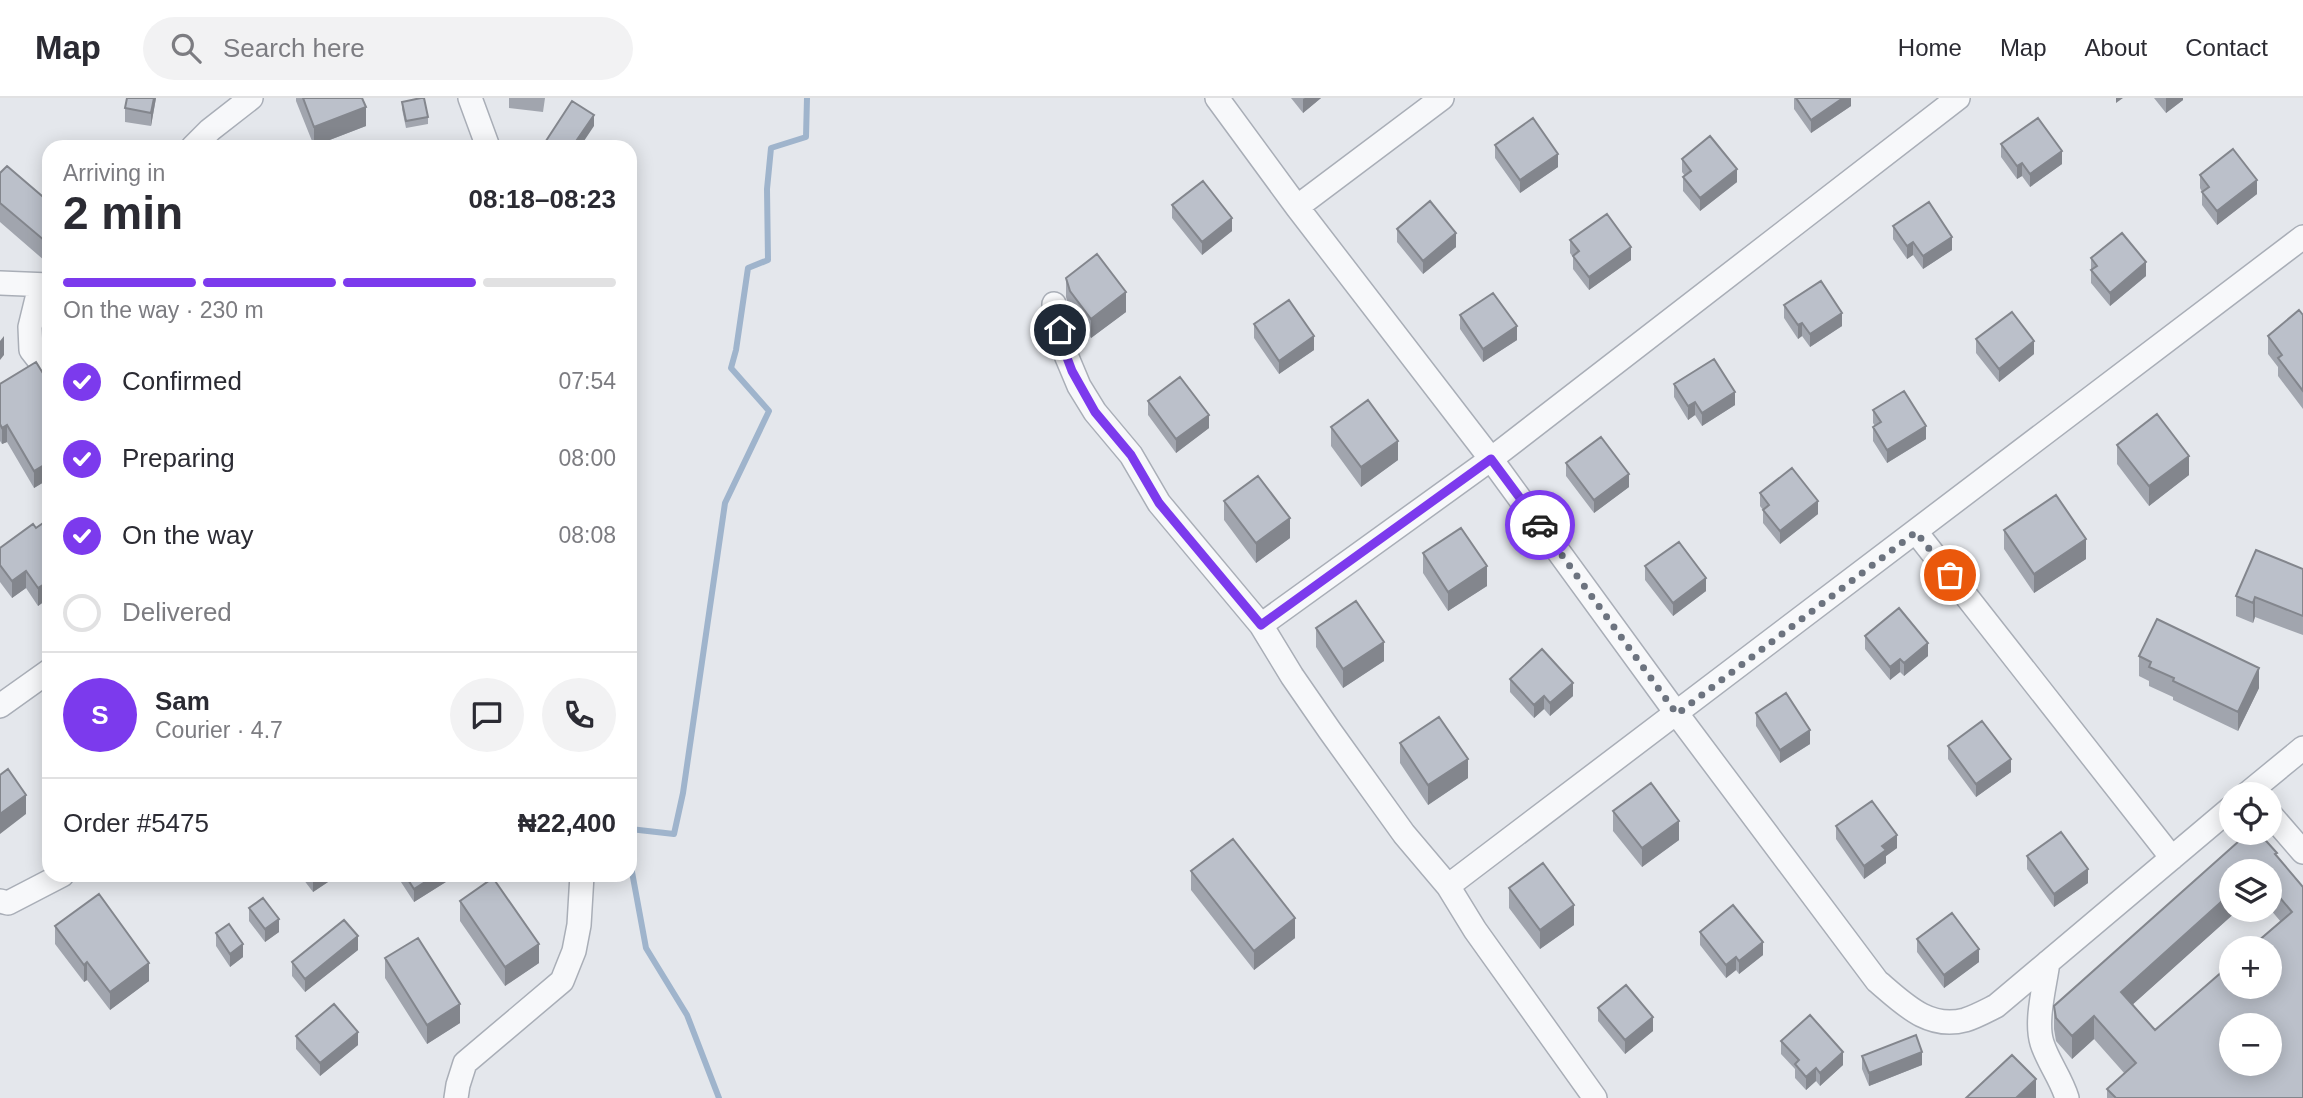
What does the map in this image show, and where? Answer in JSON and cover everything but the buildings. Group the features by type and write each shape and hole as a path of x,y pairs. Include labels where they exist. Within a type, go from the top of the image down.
{"street":[{"path":"200,140 251,98"},
{"path":"470,98 485,140"},
{"path":"1217,98 1297,207 1491,459 1877,981 1916,1014 1941,1021 1964,1021 1996,1006 2219,818"},
{"path":"1297,207 1442,98"},
{"path":"1261,625 1491,459 1958,98"},
{"path":"1448,886 2303,237"},
{"path":"0,283 42,286"},
{"path":"42,292 30,327 31,350 42,364"},
{"path":"1054,304 1066,355 1079,386 1095,412 1131,455 1159,503 1261,625 1292,676 1364,780 1404,834 1448,886 1475,930 1595,1098"},
{"path":"1916,532 2172,858"},
{"path":"0,706 42,676"},
{"path":"2264,782 2303,748"},
{"path":"2282,828 2303,852"},
{"path":"0,901 8,903 48,882"},
{"path":"456,1098 465,1063 562,981 574,951 579,925 582,882"},
{"path":"2048,962 2039,1023 2042,1043 2061,1079 2067,1098"}],"waterway":[{"path":"637,830 674,834 683,793 725,503 769,411 731,368 748,268 768,260 767,189 771,148 806,137 807,98"},
{"path":"634,882 646,948 687,1015 719,1098"}],"way so far":[{"path":"1540,525 1677,714 1916,532 1950,575"}],"route":[{"path":"1060,330 1072,371 1095,412 1131,455 1159,503 1261,625 1491,459 1540,525"}]}
